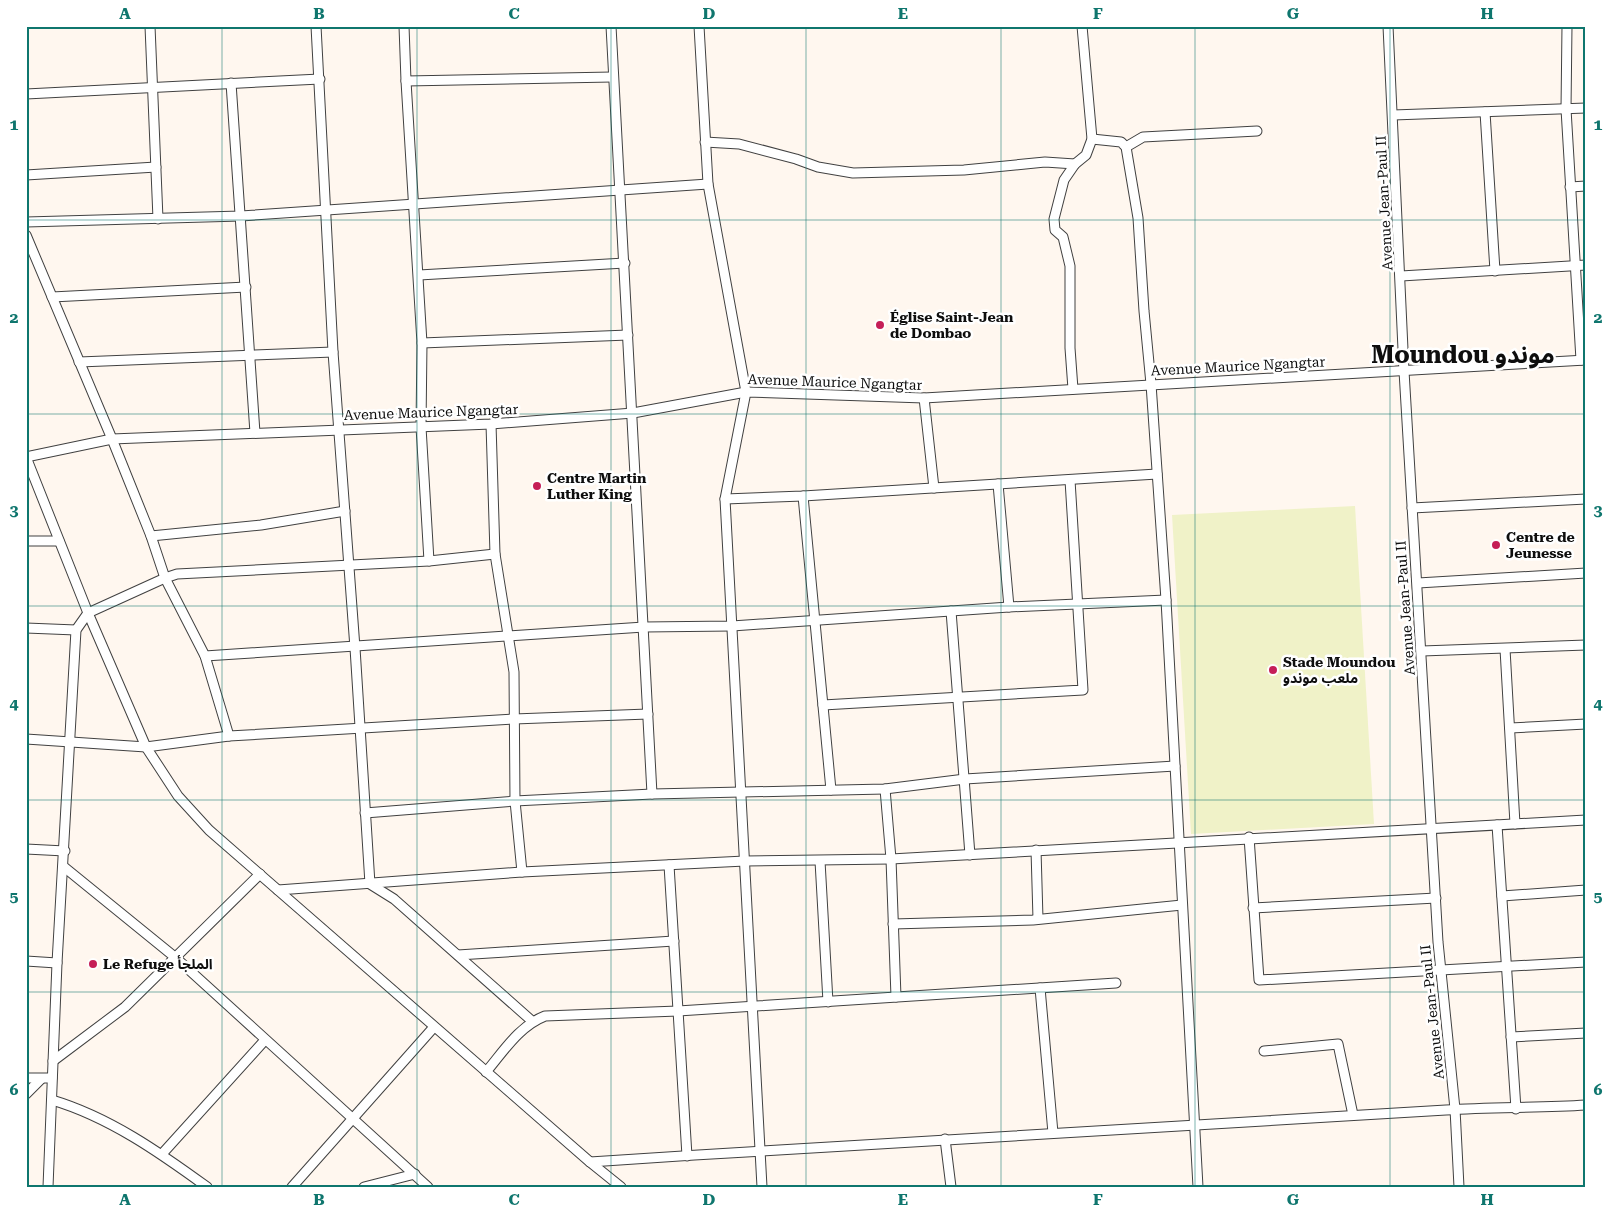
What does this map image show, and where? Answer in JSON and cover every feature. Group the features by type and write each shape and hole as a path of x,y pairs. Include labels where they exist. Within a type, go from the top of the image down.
{"street":[{"path":"150,26 158,219"},
{"path":"316,26 328,210 333,352 356,648 370,884"},
{"path":"404,26 422,343 421,427 429,561"},
{"path":"611,26 612,77 621,189 652,794"},
{"path":"699,26 708,184 746,392 725,499 762,1187"},
{"path":"1072,389 1070,266 1063,237 1055,230 1054,219 1058,195 1075,164 1086,155 1092,139 1082,26"},
{"name":"Avenue Jean-Paul II","path":"1388,26 1404,371 1440,970 1455,1109 1459,1187"},
{"path":"1567,26 1566,109 1575,266 1584,360"},
{"path":"406,81 612,77"},
{"path":"26,94 153,86 320,79"},
{"path":"231,83 255,433"},
{"path":"1393,115 1586,108"},
{"path":"1485,112 1494,271"},
{"path":"1126,147 1143,137 1257,131"},
{"path":"1092,139 1121,142 1126,147 1138,218 1166,600 1198,1187"},
{"path":"705,142 739,144 796,159 818,167 853,173 964,170 1045,162 1075,164"},
{"path":"26,175 156,167"},
{"path":"26,222 241,216 708,184"},
{"path":"1570,187 1586,186"},
{"path":"26,235 151,536 164,578 205,656 229,736"},
{"path":"418,275 625,263"},
{"path":"1401,276 1586,265"},
{"path":"52,296 246,288"},
{"path":"422,343 628,335"},
{"path":"80,362 333,352"},
{"name":"Avenue Maurice Ngangtar","path":"26,457 112,440 491,424 633,413 746,392 924,398 1584,360"},
{"path":"924,398 934,488"},
{"path":"491,424 495,554 514,672 515,801 522,872"},
{"path":"26,457 29,473 60,541 88,612 146,747 166,779 190,811 209,830 434,1027 621,1187"},
{"path":"725,499 803,496 1157,474"},
{"path":"823,705 1083,690 1070,480"},
{"path":"998,484 1009,607"},
{"path":"803,496 831,790"},
{"path":"1412,508 1586,500"},
{"path":"151,536 260,525 345,511"},
{"path":"26,541 60,541"},
{"path":"48,1187 57,963 65,851 76,630 88,612 164,578 207,572 429,561 495,554"},
{"path":"1418,583 1586,573"},
{"path":"205,656 356,648 644,627 732,626 1009,607 1166,600"},
{"path":"951,611 970,855"},
{"path":"26,628 76,630"},
{"path":"1422,651 1586,645"},
{"path":"1505,649 1515,824"},
{"path":"26,740 146,747 229,736 514,719 648,714"},
{"path":"1510,728 1586,724"},
{"path":"365,813 515,801 652,794 885,789 965,779 1175,766"},
{"path":"885,789 891,859 896,997"},
{"path":"278,890 522,872 745,861 891,859 1586,820"},
{"path":"1497,825 1516,1109"},
{"path":"1249,838 1259,980 1586,962"},
{"path":"26,849 65,851"},
{"path":"1036,850 1038,919"},
{"path":"820,861 828,1002"},
{"path":"669,865 687,1156"},
{"path":"64,867 176,958 428,1187"},
{"path":"53,1061 125,1007 260,874"},
{"path":"370,884 394,899 532,1021"},
{"path":"1502,896 1586,890"},
{"path":"1253,908 1436,898"},
{"path":"893,924 1038,919 1182,905"},
{"path":"458,955 674,942"},
{"path":"26,962 57,963"},
{"path":"486,1072 532,1021 545,1016 753,1007 1116,983"},
{"path":"1040,988 1053,1132"},
{"path":"292,1187 434,1027"},
{"path":"1511,1037 1586,1033"},
{"path":"162,1154 265,1040"},
{"path":"1264,1051 1338,1044 1353,1115"},
{"path":"26,1078 52,1078"},
{"path":"26,1094 41,1079"},
{"path":"52,1100 72,1106 107,1122 162,1154 207,1187"},
{"path":"590,1162 1053,1132 1455,1109 1516,1109 1586,1105"},
{"path":"945,1139 951,1187"},
{"path":"364,1187 415,1174"}],"green space":[{"name":"Stade Moundou ملعب موندو","path":"1355,506 1374,824 1191,834 1172,515"}],"place":[{"name":"Église Saint-Jean de Dombao","path":"880,325"},
{"name":"Centre Martin Luther King","path":"537,486"},
{"name":"Centre de Jeunesse","path":"1496,545"},
{"name":"Stade Moundou ملعب موندو","path":"1273,670"},
{"name":"Le Refuge الملجأ","path":"93,964"}],"district":[{"name":"Moundou موندو","path":"1463,355"}]}
